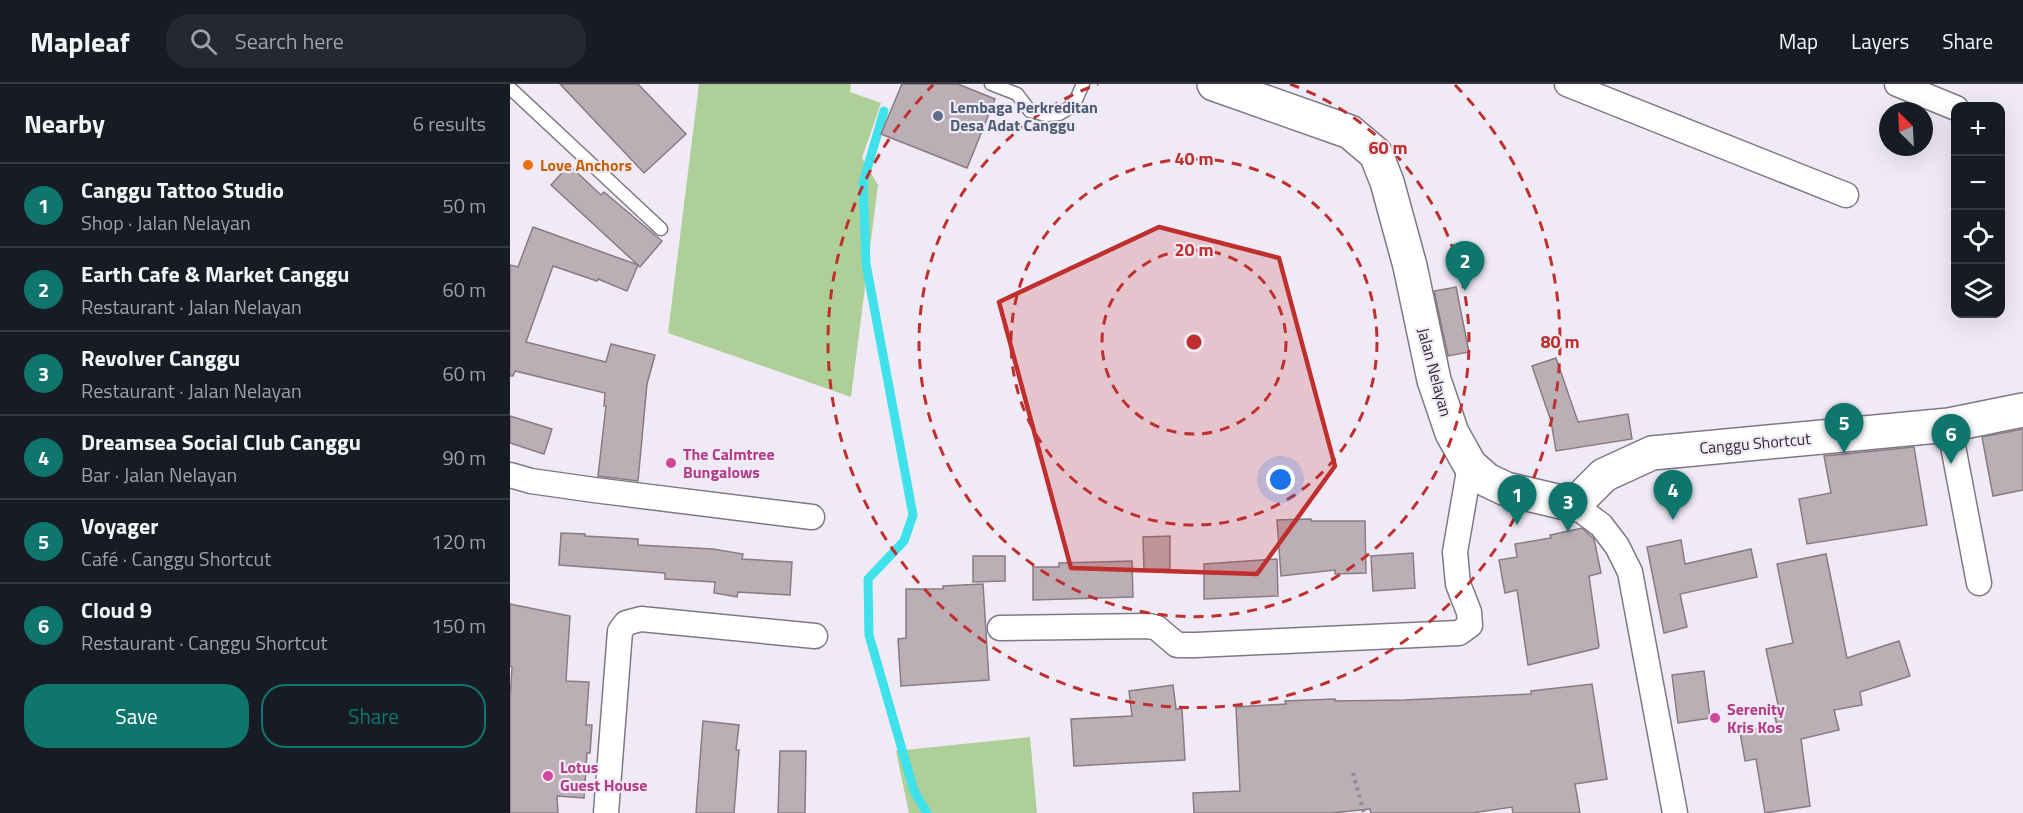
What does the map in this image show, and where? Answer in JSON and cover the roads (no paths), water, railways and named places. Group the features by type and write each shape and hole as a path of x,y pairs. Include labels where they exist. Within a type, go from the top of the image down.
{"street":[{"name":"Jalan Nelayan","path":"1215,84 1350,132 1376,154 1387,182 1410,266 1434,380 1452,433 1470,465 1486,480 1506,489 1574,505 1601,525 1617,546 1629,572 1676,813"},
{"path":"1567,84 1846,195"},
{"path":"1897,84 1951,106"},
{"name":"Canggu Shortcut","path":"1574,505 1604,475 1652,453 1949,424 2023,410"},
{"path":"1949,424 1979,583"},
{"path":"1000,628 1149,626 1158,628 1177,645 1459,633 1470,625 1469,612 1458,584 1455,552 1470,465"},
{"path":"510,475 531,481 594,490 812,518"},
{"path":"606,813 620,631 626,623 641,619 815,636"}],"lane":[{"path":"991,84 1017,94 1036,115 1046,115 1059,114 1069,108 1075,102 1083,84"},
{"path":"510,88 661,230"}],"waterway":[{"path":"884,111 863,183 866,264 913,515 904,541 868,579 869,635 914,791 927,813"}],"place":[{"name":"Lembaga Perkreditan Desa Adat Canggu","path":"938,116"},
{"name":"Love Anchors","path":"528,165"},
{"name":"Earth Cafe & Market Canggu","path":"1465,291"},
{"name":"Voyager","path":"1844,453"},
{"name":"The Calmtree Bungalows","path":"671,463"},
{"name":"Cloud 9","path":"1951,464"},
{"name":"Dreamsea Social Club Canggu","path":"1673,520"},
{"name":"Canggu Tattoo Studio","path":"1517,525"},
{"name":"Revolver Canggu","path":"1568,532"},
{"name":"Serenity Kris Kos","path":"1715,718"},
{"name":"Lotus Guest House","path":"548,776"}]}
